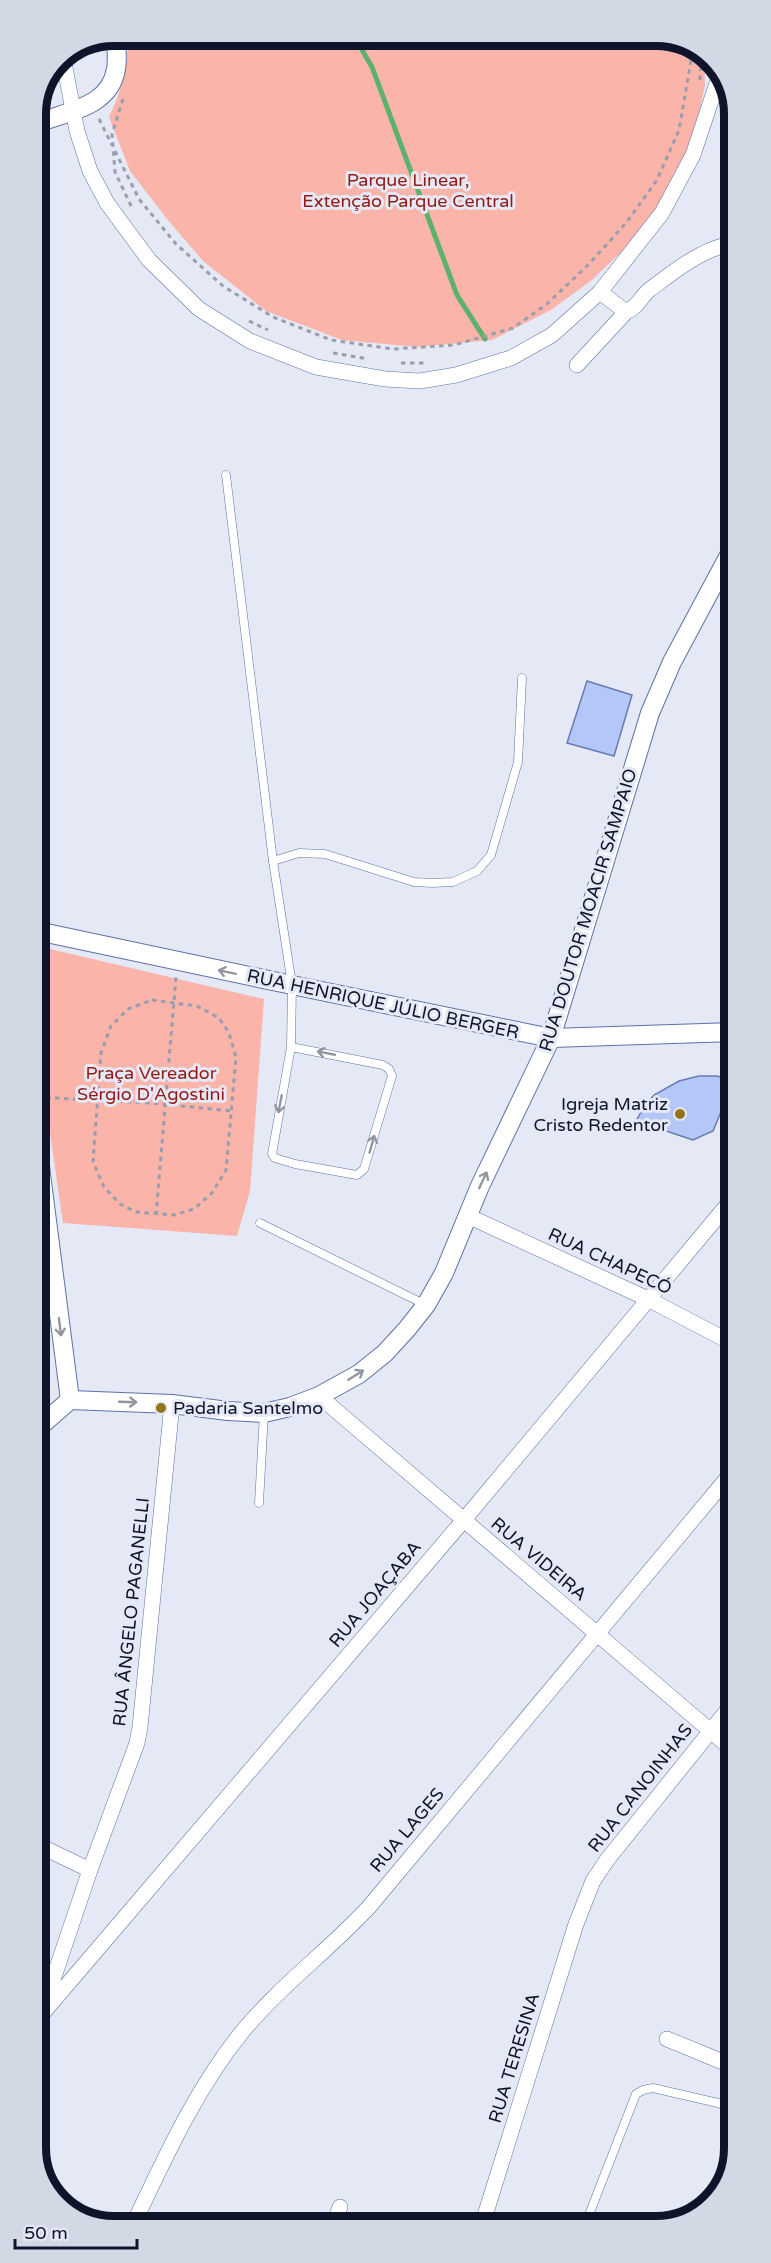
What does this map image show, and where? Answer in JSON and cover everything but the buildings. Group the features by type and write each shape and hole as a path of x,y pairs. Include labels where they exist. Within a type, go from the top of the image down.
{"street":[{"path":"46,120 81,108 104,94 112,82 116,69 116,46"},
{"path":"66,66 81,108 77,131 90,171 107,203 149,260 199,309 250,341 316,367 385,379 420,381 456,375 511,358 552,334 600,292 662,213 693,155 717,84"},
{"path":"577,365 626,312 634,309 647,292 711,248 724,247"},
{"path":"600,292 626,312"},
{"name":"RUA DOUTOR MOACIR SAMPAIO","path":"70,1400 172,1404 264,1413 290,1407 319,1396 359,1374 385,1353 426,1305 444,1273 551,1038 650,713 672,662 724,565"},
{"name":"RUA HENRIQUE JÚLIO BERGER","path":"46,933 292,986 551,1038 724,1032"},
{"name":"RUA JOAÇABA","path":"46,2013 724,1209"},
{"path":"46,1213 70,1400 46,1421"},
{"name":"RUA CHAPECÓ","path":"468,1216 648,1299 724,1339"},
{"name":"RUA VIDEIRA","path":"319,1396 724,1742"},
{"name":"RUA ÂNGELO PAGANELLI","path":"46,2004 90,1870 137,1743 172,1404"},
{"name":"RUA LAGES","path":"137,2216 184,2121 222,2059 243,2032 277,1995 369,1907 724,1482"},
{"name":"RUA CANOINHAS","path":"584,1903 593,1881 624,1836 724,1714"},
{"path":"46,1849 90,1870"},
{"name":"RUA TERESINA","path":"485,2216 584,1903"},
{"path":"667,2039 724,2062"},
{"path":"337,2216 340,2207"}],"lane":[{"path":"226,475 273,861 292,986 291,1047 272,1154 275,1158 295,1164 357,1175 364,1169 392,1076 389,1069 383,1065 291,1047"},
{"path":"273,861 299,853 325,854 414,882 432,883 453,882 477,872 491,855 518,762 522,678"},
{"path":"260,1223 426,1305"},
{"path":"259,1503 264,1413"},
{"path":"589,2216 636,2094 653,2088 724,2105"}],"path":[{"path":"81,108 99,119 139,199 176,244 223,286 273,316 331,340 393,349 454,345 513,328 547,304 588,265 626,223 657,180 679,130 692,56"},
{"path":"700,82 701,63"},
{"path":"126,90 112,135 115,172 135,214"},
{"path":"243,317 274,333"},
{"path":"330,352 370,360"},
{"path":"391,363 430,363"},
{"path":"156,1215 176,972"},
{"path":"152,1000 174,1003 198,1006 219,1018 229,1033 236,1057 232,1112 226,1170 212,1193 194,1209 174,1215 156,1215 136,1212 120,1204 104,1187 93,1162 97,1100 101,1053 111,1026 128,1009 152,1000"},
{"path":"46,1097 166,1104 232,1112"}],"green space":[{"name":"Parque Linear, Extenção Parque Central","path":"128,46 661,47 683,52 701,63 704,66 705,85 696,127 672,192 642,232 592,280 551,310 492,340 417,347 342,340 266,311 203,261 130,171 109,117 117,98 127,58"},
{"name":"Praça Vereador Sérgio D'Agostini","path":"46,948 264,999 250,1191 237,1236 63,1223 46,1105"}],"waterway":[{"path":"360,46 372,67 457,295 485,339"}],"place":[{"name":"Igreja Matriz Cristo Redentor","path":"680,1114"},
{"name":"Padaria Santelmo","path":"161,1408"}]}
